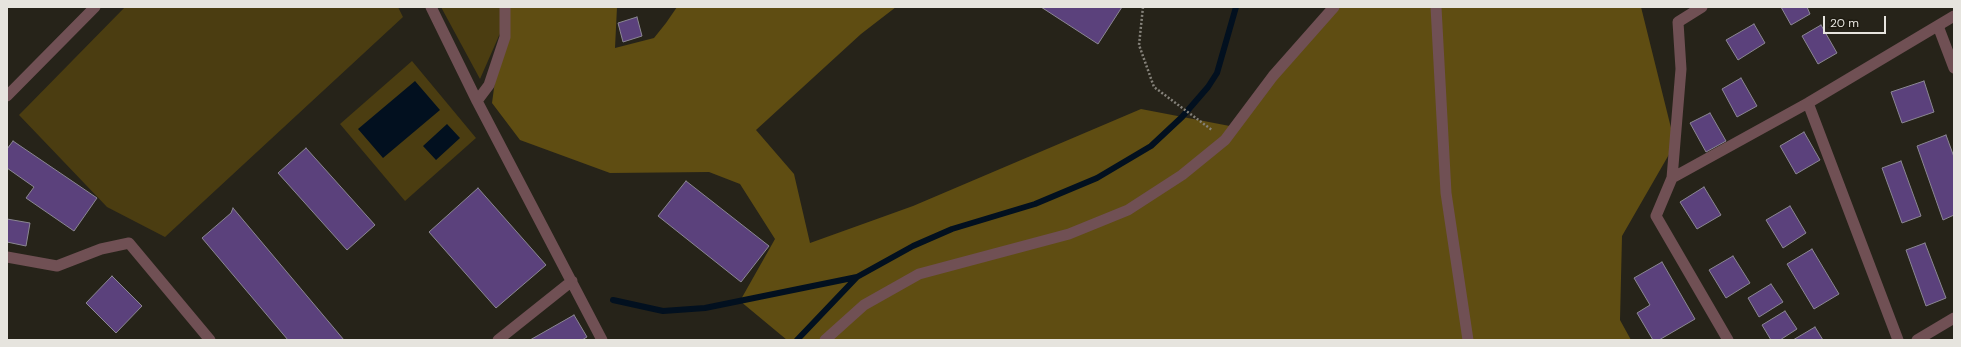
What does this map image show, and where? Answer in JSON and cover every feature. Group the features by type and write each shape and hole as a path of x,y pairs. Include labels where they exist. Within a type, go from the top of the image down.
{"street":[{"path":"7,96 95,7"},
{"path":"431,7 477,101 602,340"},
{"path":"477,101 489,85 505,37 505,7"},
{"path":"825,340 864,305 919,274 1069,234 1128,210 1182,175 1225,140 1273,76 1334,7"},
{"path":"1436,7 1446,193 1468,340"},
{"path":"1702,7 1678,22 1681,69 1672,178 1656,216 1728,340"},
{"path":"1672,178 1808,103 1954,16"},
{"path":"1938,26 1954,68"},
{"path":"1808,103 1898,340"},
{"path":"7,257 57,266 101,248 129,243 210,340"},
{"path":"498,340 572,281"},
{"path":"1916,340 1954,318"}],"path":[{"path":"1143,7 1139,45 1154,87 1225,140"}],"shaded area":[{"path":"125,7 398,7 403,17 165,237 107,207 19,115"},
{"path":"441,7 505,7 505,22 480,79"},
{"path":"505,7 617,7 615,48 654,38 677,7 896,7 861,34 756,130 794,174 810,243 913,206 1141,109 1235,127 1338,7 1641,7 1675,144 1622,236 1620,320 1631,340 787,340 740,301 775,239 740,184 709,172 610,173 520,140 492,103"},
{"path":"412,61 476,138 405,201 340,124"}],"water":[{"path":"415,81 440,110 383,158 358,129"},
{"path":"447,124 460,138 436,160 423,146"}],"building":[{"path":"1041,7 1122,7 1098,44"},
{"path":"1781,7 1807,7 1810,14 1791,25"},
{"path":"637,17 642,36 623,42 618,23"},
{"path":"1754,24 1765,43 1738,60 1726,40"},
{"path":"1821,25 1837,53 1818,64 1802,36"},
{"path":"1741,78 1757,106 1737,117 1722,89"},
{"path":"1924,81 1934,112 1902,123 1891,92"},
{"path":"1710,113 1726,141 1706,152 1690,123"},
{"path":"1804,132 1820,160 1796,174 1780,146"},
{"path":"1946,135 1954,157 1954,215 1943,220 1917,146"},
{"path":"13,141 97,198 74,231 26,198 34,187 7,168 7,149"},
{"path":"306,148 375,225 347,250 278,173"},
{"path":"1901,161 1921,216 1902,223 1882,168"},
{"path":"686,181 769,246 741,282 658,216"},
{"path":"1704,187 1721,215 1697,229 1680,202"},
{"path":"478,188 546,265 496,308 429,232"},
{"path":"1790,206 1806,233 1783,248 1766,220"},
{"path":"233,208 344,340 288,340 202,238 231,213"},
{"path":"7,219 30,223 26,246 7,242"},
{"path":"1925,243 1946,298 1926,306 1906,250"},
{"path":"1812,249 1839,294 1814,309 1787,264"},
{"path":"1733,256 1750,283 1726,298 1709,270"},
{"path":"1662,262 1695,319 1659,340 1653,340 1637,313 1650,305 1634,278"},
{"path":"112,276 142,306 116,333 86,303"},
{"path":"1771,284 1783,302 1759,317 1748,298"},
{"path":"1785,311 1797,329 1780,340 1771,340 1762,325"},
{"path":"574,315 587,337 582,340 530,340"},
{"path":"1815,327 1823,340 1793,340"}],"waterway":[{"path":"613,300 663,311 705,308 857,277 913,246 952,229 1035,204 1097,178 1151,146 1182,117 1208,87 1217,73 1236,7"},
{"path":"797,340 857,277"}]}
